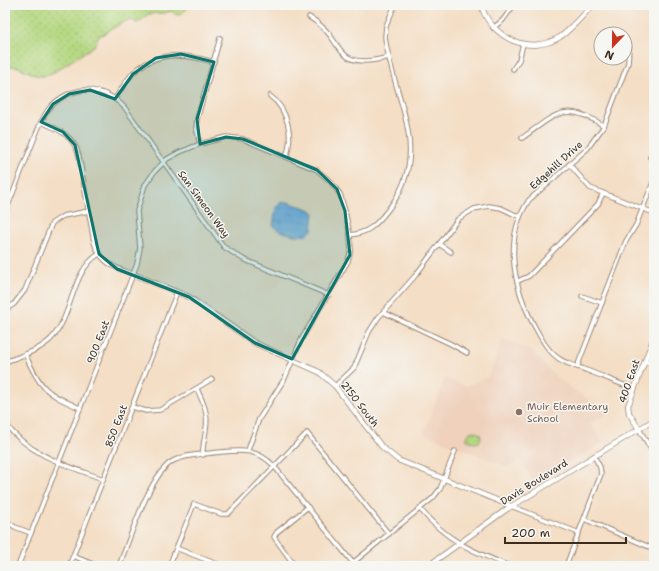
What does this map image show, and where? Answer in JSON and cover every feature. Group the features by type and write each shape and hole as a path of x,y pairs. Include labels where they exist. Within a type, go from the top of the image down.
{"street":[{"path":"350,235 364,232 378,223 398,196 409,170 411,145 409,128 389,57 385,31 395,5"},
{"path":"481,5 485,16 493,28 507,39 523,44 539,44 556,39 568,31 593,5"},
{"path":"493,28 503,20 514,5"},
{"path":"309,17 323,26 339,49 350,58 368,62 389,57"},
{"path":"200,144 196,128 197,119 220,38"},
{"path":"513,69 519,60 523,44"},
{"path":"5,212 41,122 53,104 69,94 90,90 103,93 115,99 133,74 156,58 182,54 214,62"},
{"name":"Edgehill Drive","path":"627,66 604,126 591,144 533,196 520,216 513,250 513,262 527,313 547,347 557,358 634,389"},
{"path":"270,96 281,107 290,131 290,145 286,157"},
{"name":"San Simeon Way","path":"115,99 128,112 216,237 229,251 243,259 329,295"},
{"path":"522,138 556,114 564,111 573,112 604,126"},
{"path":"41,122 63,132 75,145 94,242 99,254 112,266 132,274"},
{"name":"900 East","path":"18,566 132,274 140,248 137,221 139,200 148,180 164,162 177,153 222,137 235,137 316,170 333,185 344,205 350,235 351,250 348,261 301,340 285,378 259,420 248,450"},
{"path":"569,164 588,186 654,213"},
{"path":"577,367 627,238 636,225 654,180"},
{"path":"518,282 529,276 598,204 603,193"},
{"path":"335,386 354,368 369,332 383,312 415,276 458,219 474,209 485,207 497,207 520,216"},
{"path":"5,310 14,304 25,290 52,223 60,217 89,211"},
{"path":"439,244 451,252"},
{"path":"5,362 46,343 57,332 85,266 99,254"},
{"name":"2150 South","path":"132,274 194,300 255,344 292,359 318,372 335,386 387,452 398,460 579,533"},
{"name":"850 East","path":"69,566 177,292"},
{"path":"582,296 602,303"},
{"path":"383,312 451,344 466,353"},
{"name":"400 East","path":"639,429 628,408 654,337"},
{"path":"25,354 36,378 44,388 54,397 80,408"},
{"path":"645,361 654,365"},
{"path":"132,407 142,411 156,411 197,389 212,379"},
{"path":"197,389 205,407 207,418 206,432 202,444 203,455"},
{"name":"Davis Boulevard","path":"428,566 511,506 654,420"},
{"path":"5,423 18,439 30,448 59,462 103,479"},
{"path":"639,429 654,454"},
{"path":"169,566 194,504 225,515 307,433 389,534"},
{"path":"119,566 158,474 165,466 178,459 248,450 260,454 274,466 308,507 351,565 437,494 455,451"},
{"path":"566,566 601,474 600,467 594,456"},
{"path":"295,566 274,537 277,532 308,507"},
{"path":"420,509 457,544 510,566"},
{"path":"584,519 654,549"},
{"path":"5,520 15,527 31,533"},
{"path":"176,548 222,566"},
{"path":"73,556 98,566"}],"highlighted area":[{"path":"181,54 214,62 197,119 200,144 226,137 243,139 317,170 337,189 345,211 350,255 292,359 255,343 189,297 117,269 99,254 75,145 63,132 41,122 53,104 69,94 90,90 115,99 133,74 156,58"}],"shaded area":[{"name":"Muir Elementary School","path":"503,339 532,351 557,378 604,410 606,415 590,423 602,443 533,483 520,459 507,467 424,433 445,378 466,386 488,377"}],"green space":[{"path":"5,5 189,5 184,11 177,15 171,11 165,13 148,14 140,22 136,23 133,20 129,20 120,24 99,36 94,46 54,72 45,76 38,76 18,67 5,65"},
{"path":"474,431 480,434 481,438 479,442 475,443 466,439 470,432"}],"water":[{"path":"287,202 309,209 314,213 312,230 307,235 289,234 280,231 273,226 276,207 280,203"}],"place":[{"name":"Muir Elementary School","path":"519,412"}]}
